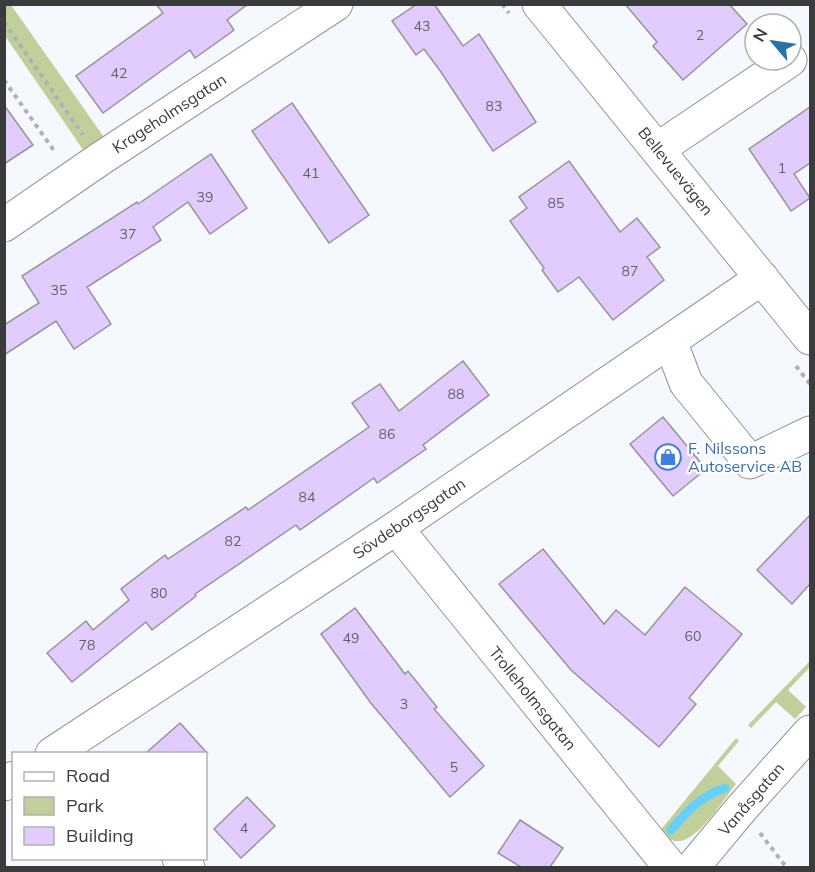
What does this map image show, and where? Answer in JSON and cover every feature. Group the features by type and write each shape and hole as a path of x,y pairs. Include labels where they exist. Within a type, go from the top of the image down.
{"street":[{"name":"Krageholmsgatan","path":"4,225 336,4"},
{"name":"Bellevuevägen","path":"539,4 810,338"},
{"path":"658,148 772,72"},
{"name":"Sövdeborgsgatan","path":"71,749 762,278"},
{"path":"670,341 686,382 750,462 810,433"},
{"name":"Trolleholmsgatan","path":"396,528 671,867"},
{"name":"Vanåsgatan","path":"692,867 810,732"}],"path":[{"path":"4,22 100,159"},
{"path":"4,80 73,178"},
{"path":"741,809 788,867"}],"green space":[{"path":"4,5 11,5 106,140 86,154 5,36"},
{"path":"810,661 810,667 788,690 806,707 795,719 776,702 751,728 748,725"},
{"path":"736,738 739,741 718,766 736,784 703,826 687,839 677,841 664,836 659,832"}],"building":[{"path":"156,4 248,4 227,20 234,30 195,58 190,50 103,113 76,76 163,13"},
{"path":"417,4 434,4 463,46 479,34 536,122 493,151 424,49 416,55 392,21"},
{"path":"625,4 729,4 743,20 743,28 683,80 653,46 657,42"},
{"path":"292,103 369,215 329,243 252,131"},
{"path":"4,105 33,145 4,164"},
{"path":"810,107 810,163 794,174 810,198 791,211 749,149"},
{"path":"211,154 247,208 210,234 188,202 153,227 161,240 87,287 111,324 74,349 56,321 4,355 4,325 39,303 22,276 137,202 138,204"},
{"path":"569,161 620,232 637,218 660,247 647,257 664,280 613,320 579,277 558,292 542,270 544,268 510,221 527,208 519,197"},
{"path":"463,361 489,395 423,445 426,449 377,483 374,478 300,530 296,525 195,594 196,596 152,630 146,622 72,682 47,653 86,621 93,630 129,600 121,589 165,555 168,559 246,507 248,510 369,427 352,403 380,384 399,411"},
{"name":"F. Nilssons Autoservice AB","path":"663,417 706,469 673,496 630,444"},
{"path":"810,515 810,584 792,604 757,570"},
{"path":"543,549 604,624 616,610 645,635 685,587 742,634 689,698 696,704 659,747 571,670 499,584"},
{"path":"355,608 405,674 408,671 437,707 434,709 484,766 450,797 370,702 321,634"},
{"path":"180,723 206,752 147,752"},
{"path":"247,797 275,826 241,858 214,829"},
{"path":"520,820 563,848 550,867 521,867 498,853"}],"waterway":[{"path":"671,830 695,805 725,788"}],"place":[{"name":"F. Nilssons Autoservice AB","path":"668,457"}]}
